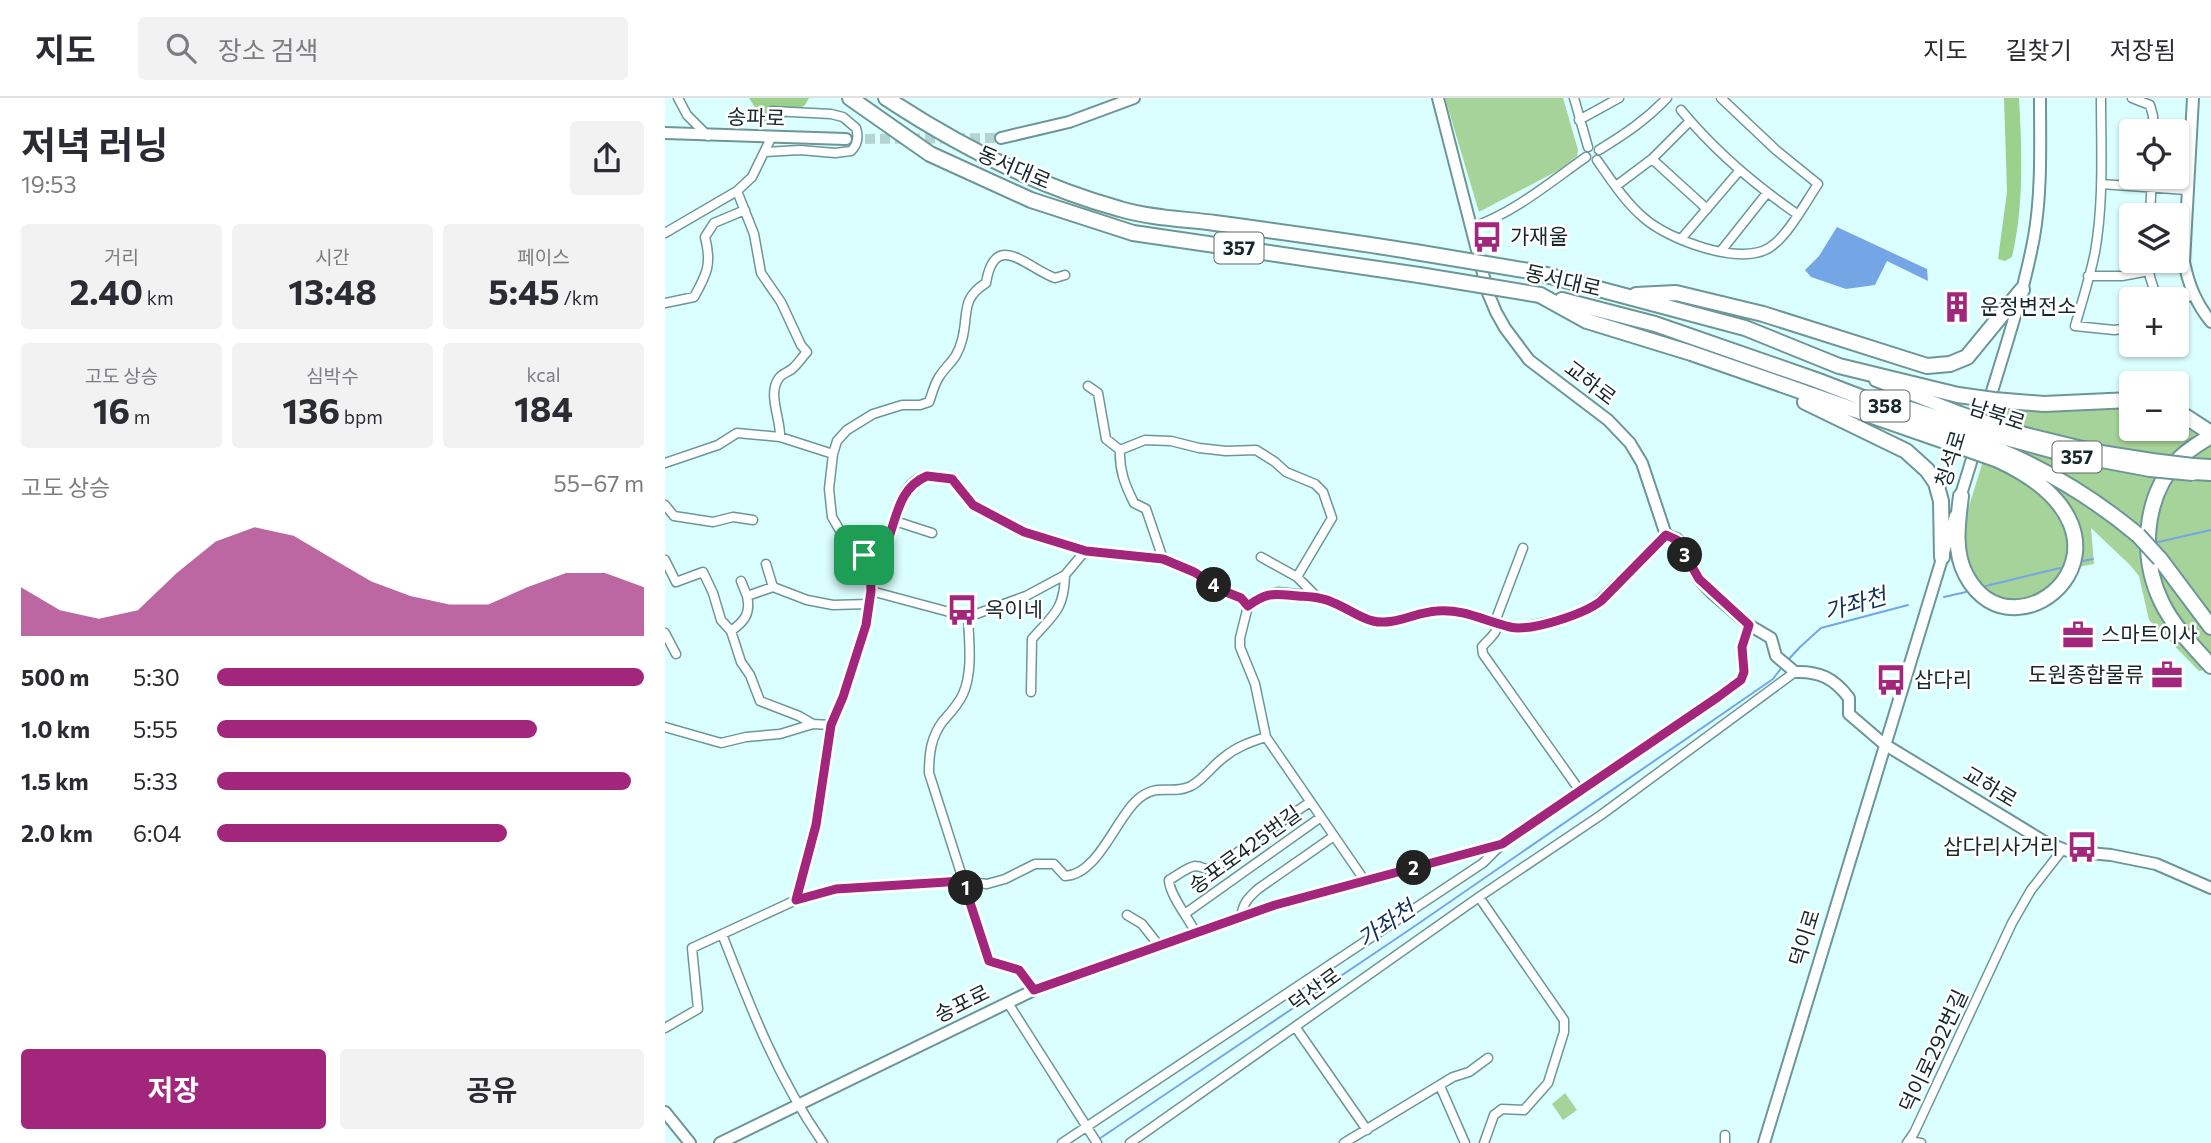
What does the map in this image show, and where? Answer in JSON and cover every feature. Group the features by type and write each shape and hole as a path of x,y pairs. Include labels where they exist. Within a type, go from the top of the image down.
{"highway":[{"name":"동서대로","path":"850,98 930,153 1031,200 1133,233 1540,295 1655,324 2003,445 2094,502 2138,535 2160,559 2211,627"},
{"name":"동서대로","path":"886,98 937,132 1001,164 1061,189 1123,210 1352,241 1535,272 1745,328 1839,366 1958,395 2044,404 2119,401"},
{"path":"1624,296 1676,293 1763,314 1927,366 1950,364 1967,356 2022,290"},
{"path":"1540,295 1587,321 1744,372 1955,428"},
{"path":"1744,372 1906,451 1927,470 1936,483 1941,501 1942,556"},
{"path":"2189,419 2211,434 2178,460 2165,477 2151,513 2148,559 2162,603 2175,624 2211,666"},
{"path":"1961,496 1957,533 1960,556 1965,574 1974,587 2000,604 2013,606 2043,600 2064,583 2074,562 2075,538 2066,514 2003,445"}],"main road":[{"name":"남북로","path":"1839,366 1955,428 2003,445 2095,451 2151,465 2193,470 2211,466"}],"street":[{"path":"678,98 687,115 708,136"},
{"path":"1001,138 1069,122 1133,98"},
{"name":"교하로","path":"1438,98 1488,293 1505,328 1529,360 1621,432 1642,463 1666,535 1677,540 1699,579 1749,625 1765,633 1770,638 1776,656 1787,666 1814,671 1844,692 1849,698 1849,714 1884,744 2008,821 2063,849 2156,864 2211,888"},
{"path":"1574,98 1588,148"},
{"path":"1579,120 1619,98"},
{"path":"1599,150 1649,117 1667,98"},
{"path":"1597,160 1644,219 1665,232 1721,251 1746,255 1759,253 1779,240 1818,184 1776,150 1721,98"},
{"name":"청석로","path":"1884,744 2022,290 2034,234 2040,164 2040,98"},
{"path":"2101,98 2101,184 2095,253 2075,326 2119,329"},
{"path":"2132,98 2150,105 2152,119"},
{"path":"2193,98 2184,262 2193,294 2211,322"},
{"path":"1681,110 1740,170 1797,214"},
{"path":"765,152 851,151 857,138 856,128 843,117 772,111"},
{"path":"1616,186 1652,159 1690,121"},
{"name":"송파로","path":"665,133 846,139"},
{"path":"665,233 737,191 752,177 771,138"},
{"path":"1586,158 1588,148 1594,146 1599,150 1600,156 1597,160"},
{"path":"1473,227 1513,209 1586,158"},
{"path":"1586,158 1589,161 1597,160"},
{"path":"1652,159 1707,209"},
{"path":"1681,239 1740,170"},
{"path":"2101,184 2119,185"},
{"path":"2175,189 2187,190"},
{"path":"737,191 754,234 761,273 781,302 807,352 792,369 779,376 773,389 774,403 781,423 780,437"},
{"path":"1721,251 1767,193"},
{"path":"665,303 694,297 706,275 710,256 705,237 714,223 745,210"},
{"path":"796,900 816,825 831,725 866,625 871,591 870,566 832,517 829,489 837,441 848,430 873,414 902,405 929,402 940,375 953,363 962,341 969,298 974,290 986,283 993,259 1001,254 1013,256 1055,278 1065,275"},
{"path":"2088,276 2138,273"},
{"path":"2189,296 2193,294"},
{"path":"1088,386 1098,393 1106,439 1121,450"},
{"path":"665,463 718,445 737,433 780,437 833,454"},
{"path":"1121,450 1145,440 1171,441 1213,450 1256,450 1286,472 1315,484 1323,492 1332,518 1297,577"},
{"path":"1121,450 1120,464 1124,483 1133,503 1146,509 1163,559"},
{"name":"남북로","path":"2193,470 2211,475"},
{"path":"864,555 888,540 903,495 914,481 927,476 952,479 973,505 1024,532 1086,551 1163,559 1194,572 1241,598 1248,606 1260,597 1278,592 1316,596"},
{"path":"665,505 674,516 713,522 733,517 753,520"},
{"path":"895,520 932,533"},
{"path":"1261,557 1297,577 1316,596 1374,622 1393,621 1439,610 1460,612 1519,628 1581,614 1601,601 1666,535"},
{"path":"1524,548 1497,622 1495,635 1482,647 1483,654 1580,791"},
{"path":"871,591 968,617 1026,596 1065,575 1086,551"},
{"path":"665,560 675,582 705,568 721,620 731,631 741,662 760,701 813,724"},
{"path":"766,564 773,587"},
{"path":"1031,692 1032,639 1056,613 1064,596 1065,575"},
{"path":"731,631 748,616 749,606 741,581"},
{"path":"747,596 773,587 807,600 833,605 869,604"},
{"name":"송포로425번길","path":"1248,606 1240,647 1255,684 1266,737 1365,881"},
{"path":"968,617 969,650 965,691 957,707 943,722 933,739 929,754 929,773 989,961 1019,970 1034,990"},
{"name":"송포로","path":"720,1143 1034,990 1275,905 1502,844 1741,680 1744,672 1742,647 1749,625"},
{"path":"665,633 676,654"},
{"name":"덕산로","path":"1131,1143 1479,897 1601,815 1787,666"},
{"path":"665,727 722,743 746,737 780,734 813,724 831,725"},
{"path":"665,1028 698,1009 692,948 796,900 836,889 963,881 987,884 1005,879 1035,864 1054,864 1065,876 1073,876 1095,859 1125,814 1145,793 1159,788 1175,790 1189,787 1203,778 1222,758 1246,743 1266,737"},
{"name":"덕이로","path":"1764,1143 1884,744"},
{"name":"송포로425번길","path":"1310,802 1212,870 1192,866 1169,880 1169,889 1186,913 1321,817"},
{"path":"1241,917 1247,899 1258,889 1334,836"},
{"name":"덕산로","path":"1062,1143 1483,863 1502,844"},
{"name":"덕이로292번길","path":"1921,1143 1908,1142 2012,923 2031,890 2063,849"},
{"path":"1479,897 1564,1020 1564,1032 1548,1083 1524,1110 1502,1109 1494,1115 1484,1143"},
{"path":"1186,913 1196,933"},
{"path":"1127,915 1142,924 1160,947"},
{"path":"722,934 765,1041 797,1106 823,1143"},
{"path":"1008,1003 1097,1143"},
{"path":"1296,1028 1367,1130"},
{"path":"1344,1143 1453,1077 1469,1072 1488,1058"},
{"path":"1440,1086 1465,1143"},
{"path":"665,1112 669,1123 690,1143"}],"green space":[{"path":"749,98 809,98 805,105 772,127 760,122 758,112"},
{"path":"1445,98 1563,98 1578,150 1577,156 1559,170 1479,212"},
{"path":"2004,98 2019,98 2021,158 2016,237 2012,257 2005,261 1998,259 2007,192"},
{"path":"2119,406 2119,441 2189,441 2189,420 2211,426 2211,669 2199,671 2149,620 2139,576 2091,528 2094,564 2066,569 2040,596 2014,601 2001,600 1978,585 1964,559 1964,522 2000,407"},
{"path":"1565,1093 1577,1110 1563,1120 1552,1104"}],"water":[{"path":"1837,227 1927,269 1928,281 1887,261 1875,285 1846,289 1811,277 1805,270 1819,256"}],"waterway":[{"name":"가좌천","path":"2154,543 2211,530"},
{"name":"가좌천","path":"2083,561 2093,559"},
{"name":"가좌천","path":"1986,586 2060,568"},
{"name":"가좌천","path":"1944,597 1966,592"},
{"name":"가좌천","path":"1788,660 1821,628 1908,605"},
{"name":"가좌천","path":"1099,1139 1412,928 1773,679 1782,667"}],"tunnel":[{"path":"850,139 1001,138"}],"place":[{"name":"가재울","path":"1487,237"},
{"name":"운정변전소","path":"1957,307"},
{"name":"옥이네","path":"962,610"},
{"name":"스마트이사","path":"2078,635"},
{"name":"도원종합물류","path":"2167,675"},
{"name":"삽다리","path":"1891,680"},
{"name":"삽다리사거리","path":"2082,847"}],"route":[{"path":"927,476 952,479 973,505 1024,532 1086,551 1163,559 1194,572 1209,583 1241,598 1248,606 1260,597 1278,592 1316,596 1374,622 1393,621 1439,610 1460,612 1519,628 1571,617 1601,601 1666,535 1677,540 1699,579 1749,625 1742,647 1744,672 1741,680 1502,844 1275,905 1034,990 1019,970 989,961 963,881 836,889 796,900 816,825 831,725 866,625 871,591 870,566 864,555 888,540 903,495 914,481 927,476"}]}
